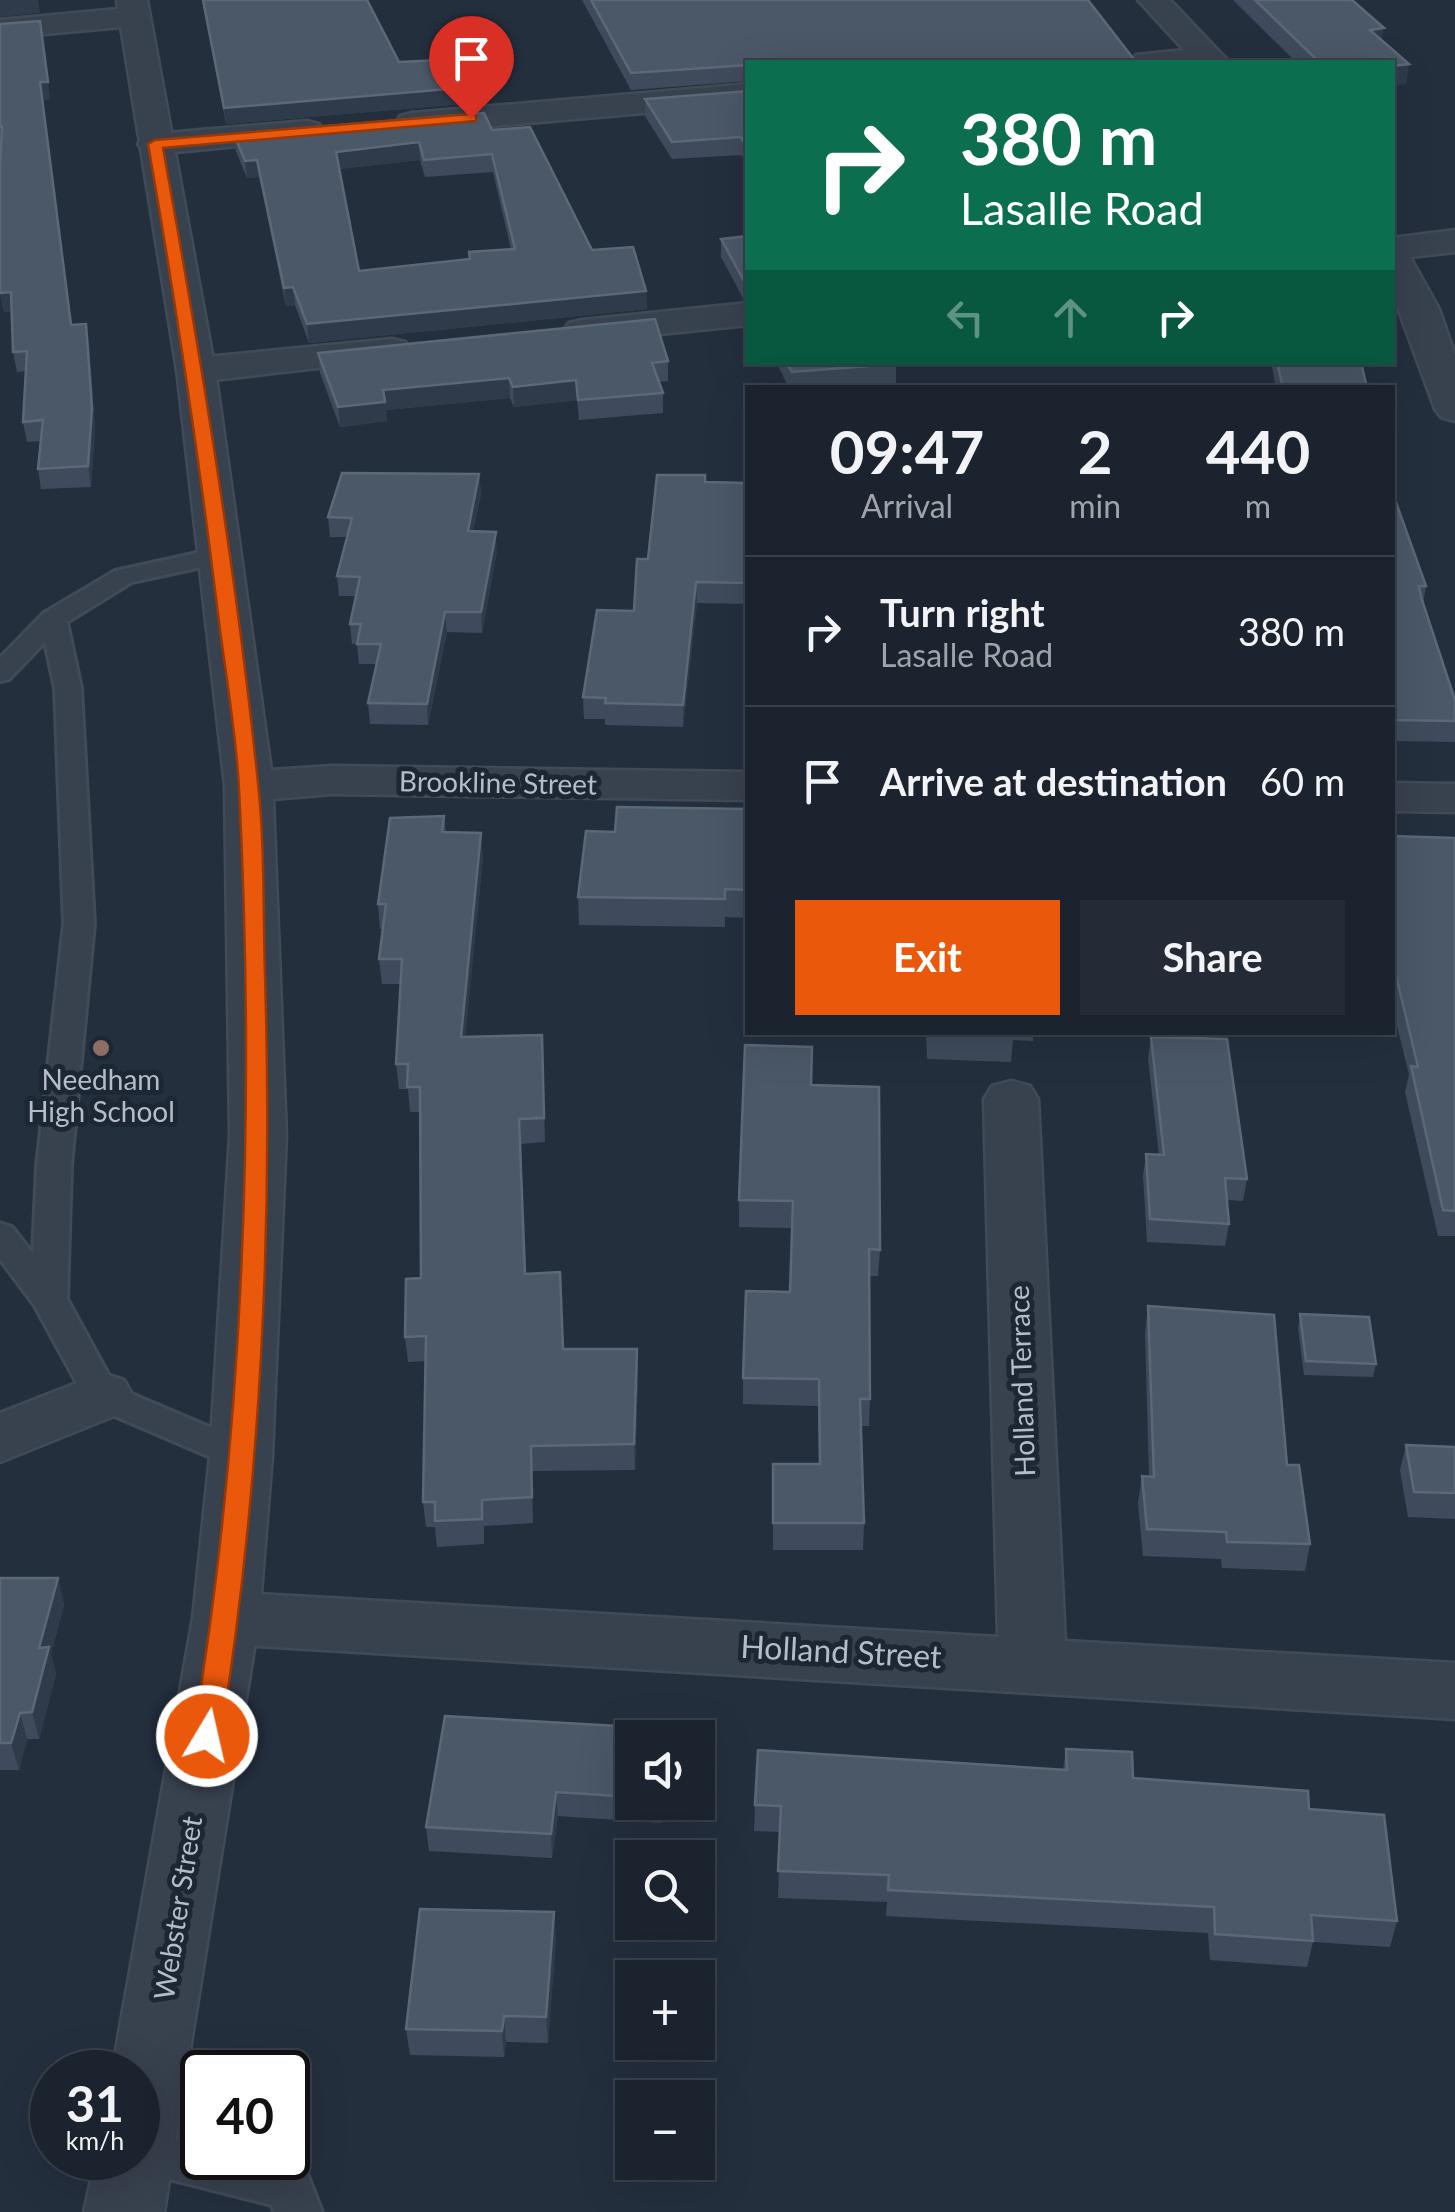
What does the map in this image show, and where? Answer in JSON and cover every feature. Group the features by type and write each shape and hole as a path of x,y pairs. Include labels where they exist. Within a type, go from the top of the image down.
{"street":[{"path":"1154,0 1211,60"},
{"path":"0,29 133,8"},
{"name":"Webster Street","path":"133,8 196,370 249,786 258,1136 241,1456 226,1618 154,2050"},
{"path":"372,126 745,94"},
{"path":"155,144 333,129"},
{"path":"1395,249 1455,241"},
{"path":"1395,263 1420,309 1453,397"},
{"path":"550,334 745,314"},
{"path":"196,370 432,346"},
{"name":"Brookline Street","path":"249,786 332,780 745,786"},
{"path":"1395,797 1455,798"},
{"name":"Holland Terrace","path":"1012,1100 1032,1663"},
{"path":"0,1438 102,1396"},
{"name":"Holland Street","path":"226,1618 1455,1690"},
{"name":"Webster Street","path":"124,2212 131,2180"}],"lane":[{"path":"0,673 54,619 124,576 220,556"},
{"path":"49,1299 54,1166 80,924 68,688 54,619"},
{"path":"0,1235 49,1299 102,1396 241,1456"},
{"path":"160,2157 290,2186 298,2212"}],"building":[{"path":"203,0 367,0 399,62 461,59 473,87 224,108"},
{"path":"591,0 1088,0 1134,60 745,60 745,65 631,73"},
{"path":"1255,0 1352,0 1384,28 1370,30 1409,64 1395,66 1395,60 1317,60"},
{"path":"40,21 48,82 40,82 71,325 86,324 92,408 88,466 38,469 43,420 23,422 27,351 13,352 11,292 0,293 0,24"},
{"path":"745,91 745,143 741,137 672,142 645,99"},
{"path":"484,113 492,130 530,127 592,250 633,247 646,291 307,324 293,287 284,288 257,160 245,161 234,134","holes":["419,142 424,160 492,154 515,249 469,252 470,259 359,271 336,152"]},
{"path":"745,236 745,281 744,281 721,239"},
{"path":"655,319 668,361 652,363 663,393 578,400 576,380 513,387 509,378 383,390 385,402 338,407 318,353"},
{"path":"788,365 884,365 792,372"},
{"path":"1278,365 1362,365 1366,385 1282,385"},
{"path":"342,473 479,474 468,531 496,532 481,612 445,612 427,704 368,703 381,644 357,644 361,624 350,624 360,577 337,576 352,518 328,517"},
{"path":"657,475 705,475 705,482 745,483 745,583 696,582 683,705 605,703 606,698 583,697 597,610 634,611 637,559 648,559"},
{"path":"1395,499 1426,586 1419,586 1421,597 1455,700 1455,721 1395,720"},
{"path":"617,807 745,809 745,890 725,889 725,899 578,897 586,831 615,832"},
{"path":"444,816 442,832 481,833 461,1037 542,1035 544,1118 519,1119 525,1274 560,1272 563,1349 637,1349 634,1444 531,1446 532,1497 482,1500 482,1519 435,1521 435,1502 423,1502 426,1336 405,1337 406,1279 421,1278 420,1087 407,1087 408,1064 396,1064 402,959 379,959 386,904 378,904 390,818"},
{"path":"1395,836 1455,838 1455,1211 1443,1210 1411,1066 1418,1067 1395,971"},
{"path":"1151,1037 1227,1039 1247,1179 1225,1178 1229,1224 1150,1219 1146,1154 1164,1155"},
{"path":"745,1045 812,1047 811,1085 879,1087 880,1250 869,1249 870,1399 860,1399 864,1523 773,1523 773,1464 820,1464 819,1379 743,1378 746,1291 790,1292 793,1201 739,1200"},
{"path":"1148,1306 1274,1315 1287,1465 1299,1465 1310,1544 1227,1542 1226,1532 1147,1529 1142,1476 1154,1477"},
{"path":"1300,1314 1369,1317 1376,1364 1306,1361"},
{"path":"1406,1445 1455,1447 1455,1493 1414,1492"},
{"path":"0,1578 58,1578 39,1648 49,1647 32,1712 20,1713 11,1743 0,1743"},
{"path":"445,1716 615,1726 615,1796 556,1792 551,1834 426,1827"},
{"path":"1066,1749 1132,1752 1133,1778 1308,1791 1309,1809 1384,1815 1397,1921 1311,1915 1313,1941 1215,1934 1214,1907 888,1890 889,1875 778,1871 781,1806 755,1805 758,1750 1067,1770"},
{"path":"420,1909 554,1912 546,2017 504,2016 502,2031 406,2029"}],"place":[{"name":"Needham High School","path":"101,1048"}],"route":[{"path":"207,1736 226,1618 239,1484 258,1136 249,786 196,370 155,144 471,118"}]}
